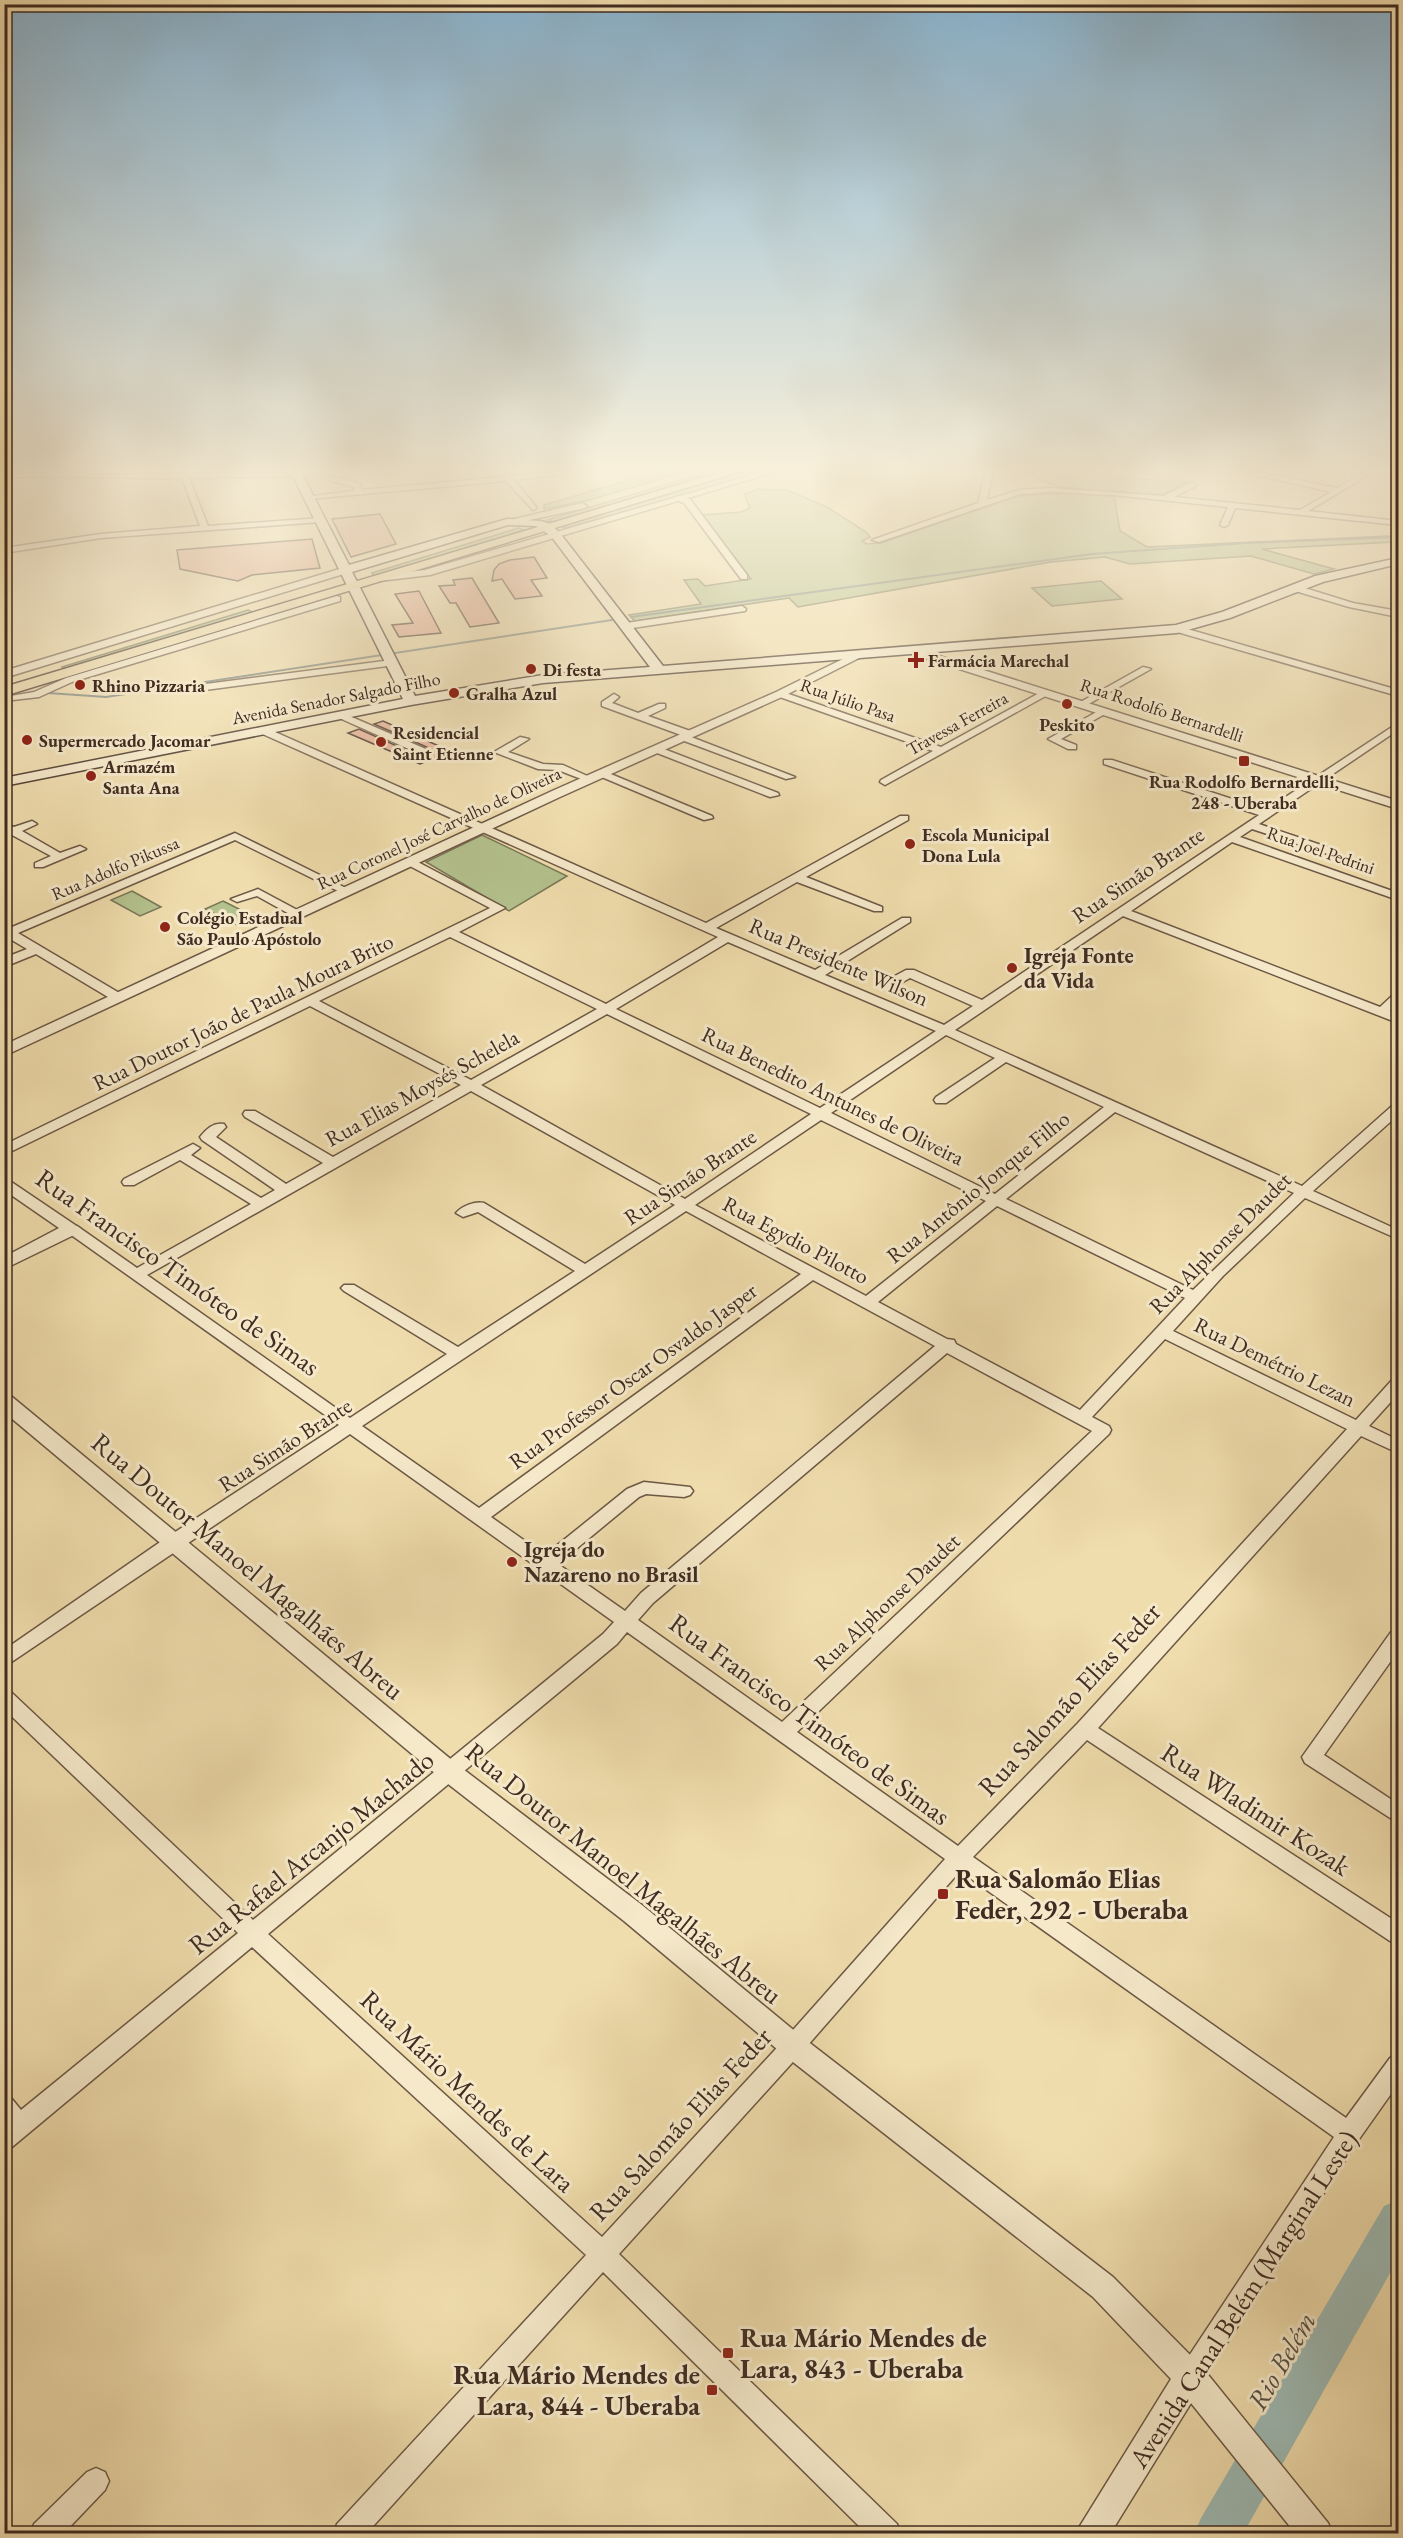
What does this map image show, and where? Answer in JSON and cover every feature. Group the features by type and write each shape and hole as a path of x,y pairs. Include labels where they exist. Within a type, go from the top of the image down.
{"highway":[{"path":"8,692 57,670 254,611 318,588"}],"main road":[{"path":"356,588 411,701"},
{"path":"597,588 657,671"},
{"name":"Avenida Senador Salgado Filho","path":"4,782 411,701 533,681 1177,629 1226,615 1294,588"}],"street":[{"path":"4,675 310,588"},
{"path":"1296,588 1352,605 1398,614"},
{"path":"8,692 45,693 69,680 337,599"},
{"path":"626,626 742,609"},
{"path":"1177,629 1398,693"},
{"name":"Rua Rodolfo Bernardelli","path":"914,651 1398,805"},
{"name":"Rua Coronel José Carvalho de Oliveira","path":"4,1051 595,776 780,694 857,655"},
{"path":"190,689 389,658"},
{"path":"1082,704 1146,669"},
{"name":"Travessa Ferreira","path":"885,783 934,756 940,750 1046,693"},
{"name":"Rua Júlio Pasa","path":"780,694 940,750"},
{"path":"614,697 605,704 790,777"},
{"path":"639,716 662,706"},
{"path":"1072,747 1053,739 1105,711"},
{"path":"340,715 424,752"},
{"name":"Rua Simão Brante","path":"4,1660 172,1543 351,1428 1398,726"},
{"name":"Rua Presidente Wilson","path":"262,730 706,928 945,1030 1398,1235"},
{"path":"524,739 499,752 542,767 559,767 595,776 708,818"},
{"path":"656,749 774,795"},
{"path":"1108,762 1267,814"},
{"path":"706,928 904,819"},
{"path":"7,830 32,824"},
{"path":"1251,825 1332,852"},
{"path":"7,830 60,857"},
{"name":"Rua Adolfo Pikussa","path":"35,950 9,933 235,836 346,891"},
{"name":"Rua Joel Pedrini","path":"1231,838 1398,897"},
{"path":"39,865 80,849"},
{"name":"Rua Doutor João de Paula Moura Brito","path":"4,1151 312,1002 499,908 410,862"},
{"path":"797,878 878,909"},
{"path":"237,899 258,892 297,914"},
{"path":"1120,911 1398,1019"},
{"path":"816,975 906,920"},
{"name":"Rua Benedito Antunes de Oliveira","path":"452,933 1195,1297"},
{"name":"Rua Elias Moysés Schelela","path":"137,1274 608,1008 727,937"},
{"path":"4,963 35,950 117,997"},
{"path":"897,980 910,973 982,1005"},
{"path":"1381,1013 1398,997"},
{"name":"Rua Egydio Pilotto","path":"312,1002 471,1085 685,1205 948,1344 1103,1430"},
{"path":"941,1100 1005,1057"},
{"name":"Rua Antônio Jonque Filho","path":"868,1302 1114,1106"},
{"name":"Rua Alphonse Daudet","path":"1082,1418 1165,1333 1195,1297 1303,1193 1398,1108"},
{"path":"250,1114 333,1163"},
{"path":"219,1127 207,1137 285,1190"},
{"path":"129,1182 186,1151 261,1204"},
{"name":"Rua Francisco Timóteo de Simas","path":"4,1182 137,1274 351,1428 627,1619 782,1734 1349,2134"},
{"path":"463,1213 479,1206 586,1271"},
{"path":"4,1264 72,1229"},
{"name":"Rua Professor Oscar Osvaldo Jasper","path":"480,1516 812,1273"},
{"path":"349,1288 460,1355"},
{"name":"Rua Demétrio Lezan","path":"1165,1333 1398,1447"},
{"name":"Rua Rafael Arcanjo Machado","path":"12,2132 451,1773 610,1639 647,1598 948,1344"},
{"name":"Rua Salomão Elias Feder","path":"347,2534 601,2253 793,2046 958,1859 1084,1729 1398,1384"},
{"name":"Rua Doutor Manoel Magalhães Abreu","path":"4,1401 451,1773 633,1913 793,2046 1103,2287 1197,2385 1311,2526"},
{"name":"Rua Alphonse Daudet","path":"782,1734 1103,1430"},
{"path":"547,1563 633,1493 651,1487 684,1491"},
{"path":"1398,1637 1312,1756 1398,1814"},
{"name":"Rua Mário Mendes de Lara","path":"4,1697 253,1934 601,2253 886,2534"},
{"name":"Rua Wladimir Kozak","path":"1084,1729 1398,1934"},
{"name":"Avenida Canal Belém (Marginal Leste)","path":"1091,2534 1197,2385 1349,2134 1398,2066"},
{"path":"4,2107 12,2132"},
{"path":"44,2534 96,2481"}],"green space":[{"path":"690,588 902,588 798,607 789,598 635,621 629,615 701,604"},
{"path":"1032,588 1110,588 1122,599 1052,606"},
{"path":"248,610 255,613 66,669 62,667"},
{"path":"482,835 567,876 509,911 426,862"},
{"path":"132,891 161,907 140,916 111,900"},
{"path":"223,901 255,917 237,925 205,909"}],"building":[{"path":"441,588 478,588 499,623 470,627 456,603 450,603"},
{"path":"508,588 537,588 542,596 515,599"},
{"path":"419,591 441,633 399,637 392,625 413,623 395,594"},
{"name":"Residencial Saint Etienne","path":"383,721 450,751 420,764 348,733 359,729 419,756 431,753 429,748 374,724"}],"waterway":[{"path":"631,617 840,588"},
{"path":"48,693 106,697 612,620"},
{"name":"Rio Belém","path":"1217,2534 1398,2220"}],"place":[{"name":"Farmácia Marechal","path":"916,660"},
{"name":"Di festa","path":"531,669"},
{"name":"Rhino Pizzaria","path":"80,685"},
{"name":"Gralha Azul","path":"454,693"},
{"name":"Peskito","path":"1067,704"},
{"name":"Supermercado Jacomar","path":"27,740"},
{"name":"Residencial Saint Etienne","path":"381,742"},
{"name":"Rua Rodolfo Bernardelli, 248 - Uberaba","path":"1244,761"},
{"name":"Armazém Santa Ana","path":"91,776"},
{"name":"Escola Municipal Dona Lula","path":"910,844"},
{"name":"Colégio Estadual São Paulo Apóstolo","path":"165,927"},
{"name":"Igreja Fonte da Vida","path":"1012,968"},
{"name":"Igreja do Nazareno no Brasil","path":"512,1562"},
{"name":"Rua Salomão Elias Feder, 292 - Uberaba","path":"943,1894"},
{"name":"Rua Mário Mendes de Lara, 843 - Uberaba","path":"728,2353"},
{"name":"Rua Mário Mendes de Lara, 844 - Uberaba","path":"712,2390"}]}
